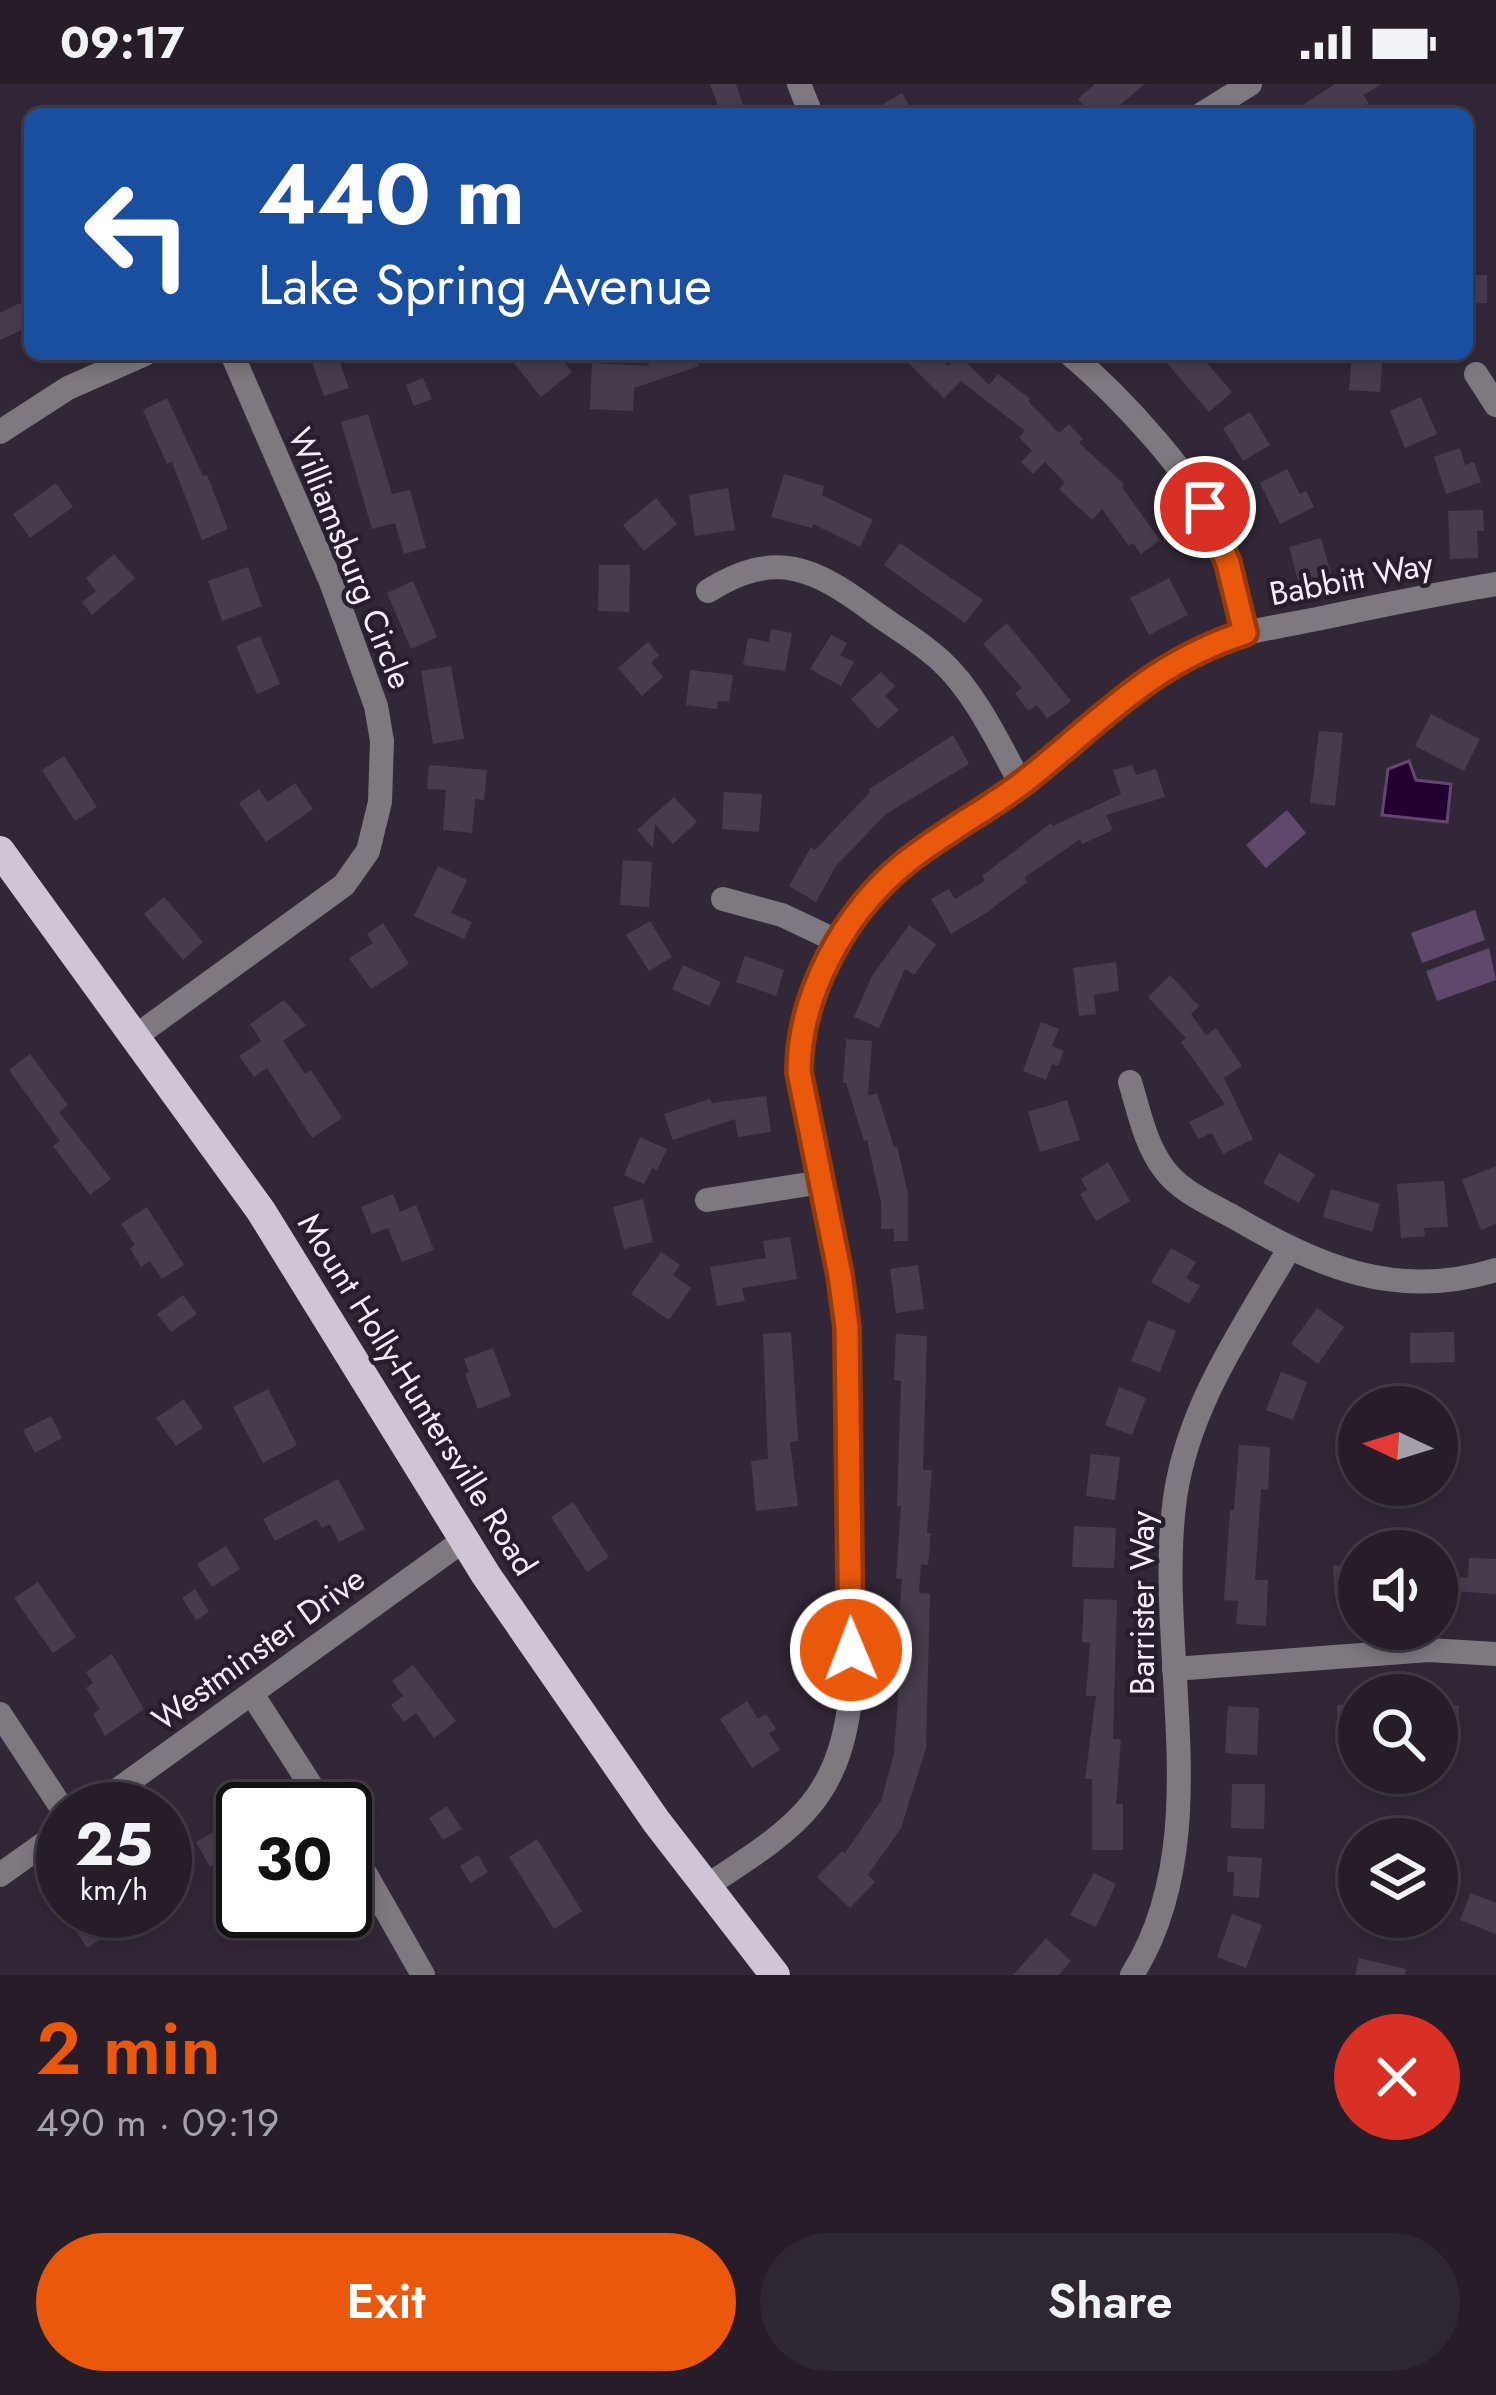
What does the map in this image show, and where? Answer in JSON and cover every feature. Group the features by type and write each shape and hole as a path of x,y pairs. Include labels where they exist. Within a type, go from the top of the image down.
{"main road":[{"name":"Mount Holly-Huntersville Road","path":"5,867 136,1036 261,1210 464,1540 705,1888 775,1975"}],"street":[{"path":"1212,108 1250,84"},
{"path":"0,432 68,388 131,360"},
{"name":"Williamsburg Circle","path":"136,1036 344,885 368,851 380,802 382,741 362,662 235,360"},
{"path":"1076,360 1122,406 1205,507 1223,548 1245,633"},
{"path":"1476,374 1496,405"},
{"path":"708,591 730,577 764,567 794,568 823,577 944,663 1022,784"},
{"name":"Babbitt Way","path":"705,1888 809,1810 828,1784 848,1726 852,1682 847,1327 802,1090 799,1045 808,1005 839,942 878,888 903,865 1022,784 1156,672 1245,633 1496,584"},
{"path":"723,899 782,915 839,942"},
{"path":"1130,1082 1154,1152 1173,1179 1289,1250 1352,1273 1405,1281 1459,1279 1496,1270"},
{"path":"707,1200 822,1182"},
{"name":"Barrister Way","path":"1132,1975 1160,1923 1174,1862 1177,1795 1170,1542 1182,1462 1203,1400 1289,1250"},
{"name":"Westminster Drive","path":"129,1782 464,1540"},
{"path":"1174,1669 1429,1650 1496,1654"},
{"path":"252,1694 309,1782"},
{"path":"0,1714 45,1782"},
{"path":"0,1875 36,1849"},
{"path":"372,1885 423,1975"}],"shaded area":[{"path":"1409,761 1416,780 1451,784 1447,822 1382,815 1388,769"},
{"path":"1287,810 1306,833 1266,868 1246,845"},
{"path":"1475,910 1485,940 1422,963 1411,933"},
{"path":"1489,948 1496,980 1437,1001 1426,971"}],"building":[{"path":"710,84 736,84 744,108 719,108"},
{"path":"1095,84 1145,84 1116,108 1086,108 1078,99"},
{"path":"1335,84 1382,84 1363,95 1369,103 1362,108 1298,108"},
{"path":"902,93 911,108 876,108"},
{"path":"1473,275 1487,275 1487,303 1473,304"},
{"path":"20,303 24,329 0,340 0,313"},
{"path":"311,360 339,360 349,388 324,396"},
{"path":"545,360 549,364 562,360 572,372 541,397 512,361"},
{"path":"647,360 697,360 699,366 634,388 633,411 590,409 592,363 649,366"},
{"path":"905,360 942,360 948,366 964,360 989,385 998,374 1030,399 1059,433 1069,424 1083,439 1079,443 1124,484 1160,540 1141,554 1133,543 1129,546 1102,509 1092,520 1059,489 1065,483 1045,462 1033,474 1021,462 1032,451 1019,437 1025,431 961,381 944,398"},
{"path":"1164,360 1204,360 1232,392 1209,412"},
{"path":"1352,360 1383,360 1380,392 1349,390"},
{"path":"423,378 432,399 414,406 406,385"},
{"path":"1421,397 1437,434 1405,448 1390,411"},
{"path":"167,398 203,476 207,475 228,529 202,540 172,462 167,464 143,410"},
{"path":"1250,412 1270,445 1243,461 1223,428"},
{"path":"368,414 392,494 410,490 426,548 404,554 395,523 372,529 341,422"},
{"path":"1460,448 1465,465 1474,462 1481,482 1446,494 1434,457"},
{"path":"1287,469 1300,494 1306,491 1314,507 1280,524 1260,483"},
{"path":"784,474 824,486 822,495 873,520 860,547 813,524 812,528 771,517"},
{"path":"56,483 73,507 30,538 13,514"},
{"path":"728,488 735,530 695,536 689,495"},
{"path":"656,498 677,524 644,551 623,525"},
{"path":"1483,510 1484,531 1477,531 1478,558 1450,559 1448,511"},
{"path":"1321,538 1331,575 1299,584 1289,547"},
{"path":"900,543 983,600 965,623 884,565"},
{"path":"114,554 135,578 92,615 82,602 96,591 86,578"},
{"path":"599,565 630,565 629,612 598,611"},
{"path":"248,567 262,606 222,621 208,581"},
{"path":"1169,578 1188,615 1149,635 1130,598"},
{"path":"413,581 437,637 411,649 387,593"},
{"path":"1007,623 1071,701 1047,719 1037,705 1028,711 1015,693 1022,688 983,644"},
{"path":"771,629 792,633 785,671 743,665 748,638 769,642"},
{"path":"831,635 847,643 840,655 854,662 841,686 810,669"},
{"path":"260,636 280,684 257,694 236,646"},
{"path":"648,642 659,655 651,663 663,677 642,696 618,668"},
{"path":"451,666 464,739 433,744 421,671"},
{"path":"690,670 733,675 729,702 718,701 717,709 686,705"},
{"path":"881,672 895,686 885,696 899,710 878,729 851,699"},
{"path":"1431,714 1480,739 1464,771 1415,746"},
{"path":"1319,731 1343,733 1335,806 1310,803"},
{"path":"953,735 969,764 886,814 836,866 816,902 789,886 811,847 815,850 868,790"},
{"path":"64,756 97,807 75,821 42,770"},
{"path":"429,765 487,770 484,800 475,799 472,833 443,830 446,790 427,789"},
{"path":"1132,765 1136,775 1156,769 1165,797 1106,815 1113,830 1082,844 1080,839 1024,878 1027,882 986,913 951,934 931,899 949,889 955,899 985,881 982,876 1051,823 1121,794 1113,770"},
{"path":"295,783 313,809 266,842 239,803 259,789 268,802"},
{"path":"724,792 762,794 759,832 722,829"},
{"path":"674,797 697,822 673,844 655,824 653,848 637,830"},
{"path":"623,860 652,862 649,907 620,905"},
{"path":"438,866 467,880 451,913 472,922 464,939 414,916"},
{"path":"164,897 203,942 183,960 144,914"},
{"path":"650,921 672,957 649,971 626,935"},
{"path":"383,923 409,964 371,989 349,958 373,943 367,934"},
{"path":"909,925 936,944 914,975 905,969 879,1028 854,1017 872,976"},
{"path":"745,956 784,970 776,996 736,982"},
{"path":"1116,962 1119,991 1094,995 1096,1014 1079,1016 1073,968"},
{"path":"683,965 721,982 709,1006 672,989"},
{"path":"1170,975 1199,1006 1191,1014 1206,1035 1216,1028 1242,1066 1224,1078 1253,1139 1223,1154 1212,1133 1198,1139 1189,1122 1225,1104 1181,1042 1186,1038 1148,997"},
{"path":"284,1000 306,1025 283,1041 305,1074 311,1070 342,1118 312,1138 267,1068 254,1077 239,1056 261,1041 250,1024"},
{"path":"1041,1022 1059,1029 1052,1046 1064,1051 1046,1080 1023,1071"},
{"path":"846,1039 872,1041 868,1096 877,1093 897,1146 908,1194 908,1241 894,1241 894,1229 881,1229 881,1202 867,1140 843,1083"},
{"path":"30,1054 68,1105 59,1112 111,1179 90,1195 53,1146 60,1141 9,1070"},
{"path":"766,1096 771,1132 738,1137 735,1119 673,1140 664,1114 710,1099 712,1103"},
{"path":"1067,1100 1080,1140 1040,1152 1028,1112"},
{"path":"640,1137 667,1149 644,1184 624,1175"},
{"path":"1279,1153 1315,1174 1299,1203 1263,1183"},
{"path":"1108,1162 1130,1201 1096,1221 1080,1194 1087,1190 1081,1179"},
{"path":"1496,1166 1496,1224 1481,1230 1462,1180"},
{"path":"1444,1181 1448,1227 1424,1228 1425,1236 1401,1238 1397,1184"},
{"path":"1331,1189 1380,1204 1372,1232 1323,1217"},
{"path":"393,1194 400,1212 416,1205 434,1250 402,1262 388,1228 372,1234 361,1207"},
{"path":"643,1199 653,1242 624,1249 613,1207"},
{"path":"147,1207 184,1265 162,1279 150,1261 141,1267 130,1248 135,1245 121,1224"},
{"path":"790,1237 797,1279 742,1288 745,1301 717,1306 710,1267 766,1258 763,1241"},
{"path":"1171,1248 1196,1262 1186,1278 1200,1286 1189,1304 1151,1282"},
{"path":"661,1252 680,1265 673,1275 691,1288 669,1320 631,1294"},
{"path":"918,1265 924,1309 896,1313 890,1269"},
{"path":"183,1295 197,1314 171,1332 157,1314"},
{"path":"1317,1308 1344,1327 1318,1364 1291,1344"},
{"path":"1148,1320 1176,1331 1160,1372 1131,1361"},
{"path":"791,1332 798,1441 790,1442 798,1506 756,1511 751,1461 768,1459 763,1334"},
{"path":"1454,1332 1455,1362 1410,1363 1410,1333"},
{"path":"896,1334 927,1336 923,1470 932,1470 927,1533 931,1533 928,1565 921,1564 919,1593 930,1594 926,1748 901,1828 868,1875 875,1882 850,1908 817,1877 845,1853 881,1801 894,1754 902,1641 897,1641 902,1579 896,1578 901,1381 894,1380"},
{"path":"493,1348 511,1396 478,1409 464,1359"},
{"path":"1281,1372 1307,1382 1293,1420 1266,1410"},
{"path":"1119,1387 1146,1398 1132,1435 1105,1425"},
{"path":"268,1389 297,1445 263,1463 233,1407"},
{"path":"184,1399 203,1428 176,1446 156,1418"},
{"path":"51,1416 62,1438 35,1453 23,1430"},
{"path":"1239,1445 1270,1447 1268,1490 1261,1489 1255,1580 1268,1580 1266,1626 1236,1624 1238,1601 1224,1600"},
{"path":"1091,1454 1120,1457 1115,1500 1086,1496"},
{"path":"338,1479 365,1529 339,1542 330,1524 322,1528 317,1519 275,1541 263,1519"},
{"path":"573,1502 609,1557 587,1572 551,1517"},
{"path":"1074,1526 1116,1528 1114,1568 1072,1567"},
{"path":"226,1546 240,1569 212,1587 197,1564"},
{"path":"1469,1558 1496,1559 1496,1594 1458,1591 1458,1577 1468,1578"},
{"path":"1333,1566 1338,1566 1338,1597 1335,1597"},
{"path":"38,1582 76,1637 53,1653 14,1598"},
{"path":"195,1589 209,1612 196,1620 182,1598"},
{"path":"1084,1599 1117,1600 1113,1739 1121,1739 1116,1804 1123,1804 1123,1850 1092,1850 1092,1779 1085,1779 1096,1696 1086,1696 1090,1643 1082,1642"},
{"path":"112,1654 144,1709 105,1736 93,1714 100,1709 86,1688 93,1683 86,1672"},
{"path":"413,1665 456,1721 434,1738 416,1713 404,1722 391,1705 403,1696 392,1681"},
{"path":"747,1701 758,1719 766,1714 776,1729 769,1733 780,1750 752,1768 720,1719"},
{"path":"1228,1706 1259,1708 1257,1755 1225,1753"},
{"path":"1232,1784 1265,1784 1264,1829 1231,1828"},
{"path":"447,1806 462,1829 443,1840 429,1818"},
{"path":"216,1831 216,1864 210,1867 196,1842"},
{"path":"537,1839 582,1911 554,1929 509,1857"},
{"path":"478,1855 488,1872 470,1883 460,1866"},
{"path":"1228,1856 1262,1858 1259,1898 1233,1896 1234,1872 1227,1872"},
{"path":"1094,1873 1116,1884 1096,1927 1070,1915"},
{"path":"1471,1893 1496,1903 1496,1934 1460,1920"},
{"path":"1232,1914 1262,1925 1246,1968 1217,1957"},
{"path":"81,1938 103,1938 87,1948"},
{"path":"1046,1938 1071,1961 1059,1975 1013,1975"},
{"path":"1359,1958 1406,1969 1405,1975 1355,1975"}],"route":[{"path":"851,1650 847,1327 799,1072 808,1005 839,942 878,888 903,865 1022,784 1156,672 1245,633 1228,563 1205,507"}]}
